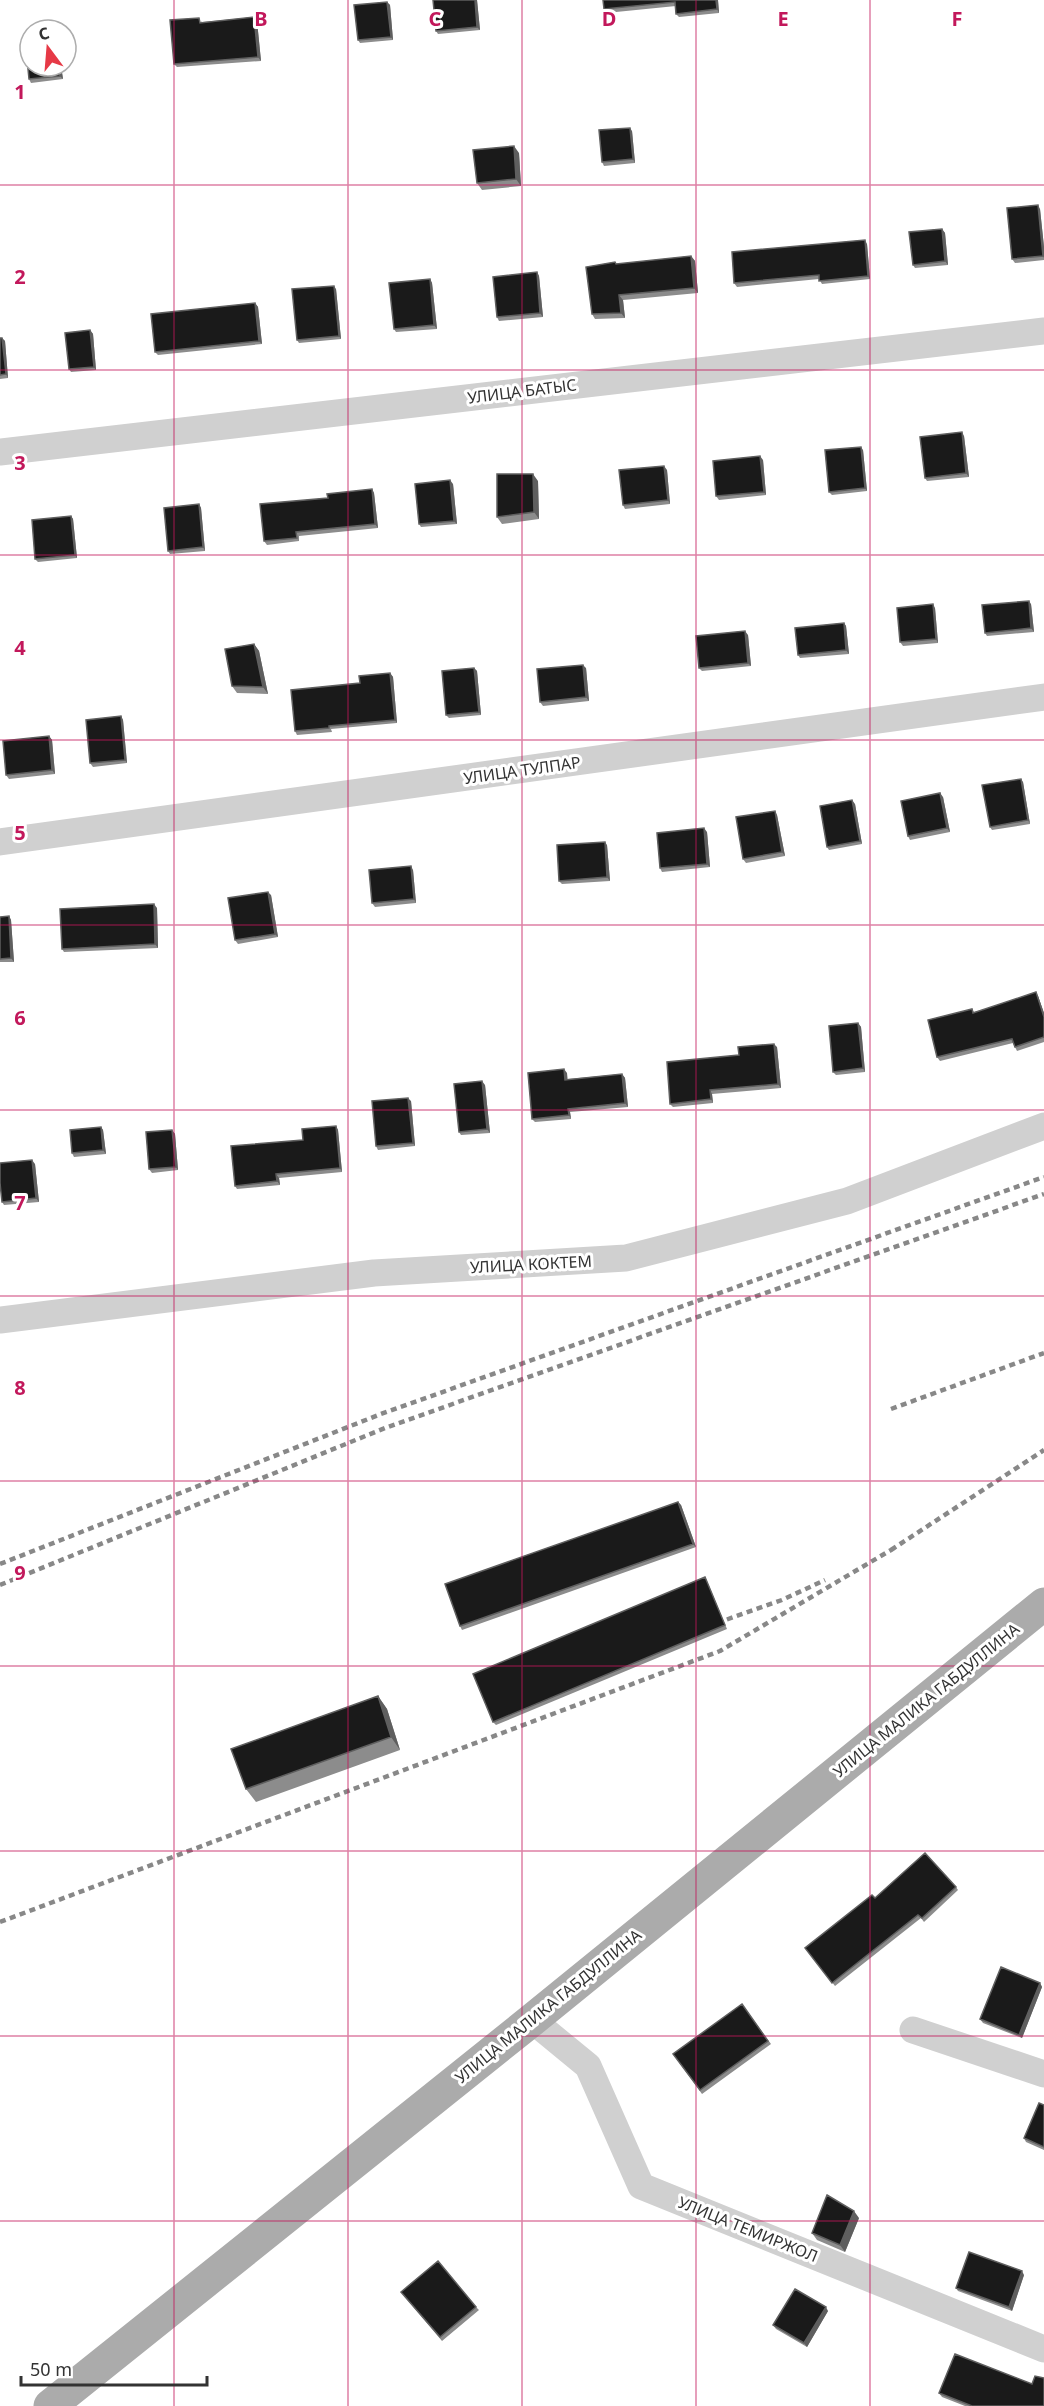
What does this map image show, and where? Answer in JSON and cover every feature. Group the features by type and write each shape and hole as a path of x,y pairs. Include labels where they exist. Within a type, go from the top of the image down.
{"main road":[{"name":"УЛИЦА МАЛИКА ГАБДУЛЛИНА","path":"50,2406 532,2020 1044,1604"}],"street":[{"name":"УЛИЦА БАТЫС","path":"0,452 1044,331"},
{"name":"УЛИЦА ТУЛПАР","path":"0,842 1044,698"},
{"name":"УЛИЦА КОКТЕМ","path":"0,1320 374,1273 626,1258 847,1201 1044,1126"},
{"name":"УЛИЦА ТЕМИРЖОЛ","path":"532,2020 588,2066 641,2186 1044,2349"},
{"path":"914,2030 1044,2074"}],"building":[{"path":"433,0 475,0 477,27 436,31"},
{"path":"603,0 716,0 717,9 676,14 675,2 604,9"},
{"path":"387,2 391,37 358,40 354,5"},
{"path":"254,17 258,57 174,64 170,20 199,18 200,23"},
{"path":"630,128 633,159 602,162 599,130"},
{"path":"514,146 516,179 477,183 473,150"},
{"path":"1038,205 1043,256 1012,259 1007,208"},
{"path":"942,229 945,261 913,265 909,232"},
{"path":"865,240 868,276 819,281 819,275 734,283 732,252"},
{"path":"691,256 694,288 619,295 621,313 592,314 586,267 615,262 616,264"},
{"path":"537,272 540,313 497,317 493,277"},
{"path":"430,279 434,325 394,329 389,283"},
{"path":"334,286 339,336 297,340 292,289"},
{"path":"255,303 259,341 155,352 151,314"},
{"path":"90,330 94,367 69,369 65,333"},
{"path":"0,338 2,338 6,374 0,375"},
{"path":"962,432 966,473 925,478 920,437"},
{"path":"861,447 865,488 829,492 825,450"},
{"path":"760,456 764,492 716,496 713,461"},
{"path":"664,466 668,500 623,505 619,470"},
{"path":"497,474 533,474 534,512 497,517"},
{"path":"450,480 454,521 419,524 415,484"},
{"path":"372,489 375,524 296,532 297,538 264,541 260,504 328,498 327,494"},
{"path":"199,504 203,547 168,551 164,508"},
{"path":"71,516 75,555 35,559 32,520"},
{"path":"1029,601 1031,628 985,633 982,605"},
{"path":"933,604 936,639 900,642 897,608"},
{"path":"844,623 846,650 798,655 795,628"},
{"path":"745,631 748,663 699,668 696,636"},
{"path":"254,644 263,687 232,686 225,649"},
{"path":"583,665 586,697 540,702 537,669"},
{"path":"474,668 479,712 446,715 442,671"},
{"path":"390,673 395,720 295,731 291,690 360,683 359,676"},
{"path":"121,716 125,760 90,763 86,720"},
{"path":"49,736 52,770 6,775 3,741"},
{"path":"1021,779 1028,820 990,827 982,785"},
{"path":"940,793 947,828 908,836 901,801"},
{"path":"852,800 860,841 827,847 820,806"},
{"path":"775,811 782,852 743,859 736,817"},
{"path":"704,828 707,864 660,868 657,833"},
{"path":"605,842 607,877 559,881 557,845"},
{"path":"411,866 414,899 372,903 369,870"},
{"path":"268,892 275,934 235,940 228,898"},
{"path":"154,904 155,944 62,949 60,909"},
{"path":"9,916 11,958 0,959 0,917"},
{"path":"1036,992 1044,1017 1044,1037 1015,1047 1012,1039 937,1057 928,1020 972,1009 973,1013"},
{"path":"858,1023 863,1068 833,1072 829,1026"},
{"path":"774,1044 778,1084 710,1090 711,1099 670,1104 667,1062 739,1055 738,1047"},
{"path":"564,1069 565,1080 622,1074 625,1103 568,1109 569,1115 532,1119 528,1073"},
{"path":"482,1081 487,1129 459,1132 454,1084"},
{"path":"408,1098 413,1143 376,1146 372,1101"},
{"path":"336,1126 340,1168 276,1174 277,1181 235,1186 231,1146 303,1140 302,1129"},
{"path":"101,1127 103,1150 72,1153 70,1130"},
{"path":"172,1130 176,1167 149,1169 146,1132"},
{"path":"32,1160 36,1198 2,1202 0,1163"},
{"path":"678,1502 693,1544 460,1626 445,1584"},
{"path":"705,1577 725,1625 493,1722 473,1674"},
{"path":"378,1696 391,1737 246,1789 231,1749"},
{"path":"925,1853 956,1887 922,1918 918,1915 832,1983 805,1948 872,1895 875,1898"},
{"path":"1001,1967 1040,1983 1019,2035 980,2019"},
{"path":"742,2004 768,2041 700,2090 673,2054"},
{"path":"1039,2103 1044,2105 1044,2147 1024,2138"},
{"path":"827,2195 854,2211 840,2245 812,2233"},
{"path":"969,2252 1022,2271 1009,2307 956,2288"},
{"path":"438,2261 476,2307 440,2337 401,2292"},
{"path":"795,2289 826,2307 804,2343 773,2325"},
{"path":"955,2354 1032,2384 1035,2376 1044,2378 1044,2406 972,2406 939,2393"}],"railway":[{"path":"0,1564 381,1414 1044,1177"},
{"path":"0,1585 385,1428 1044,1194"},
{"path":"891,1409 1044,1353"},
{"path":"891,1550 1044,1450"},
{"path":"0,1922 720,1651 896,1547"},
{"path":"717,1623 782,1600 825,1580"}]}
